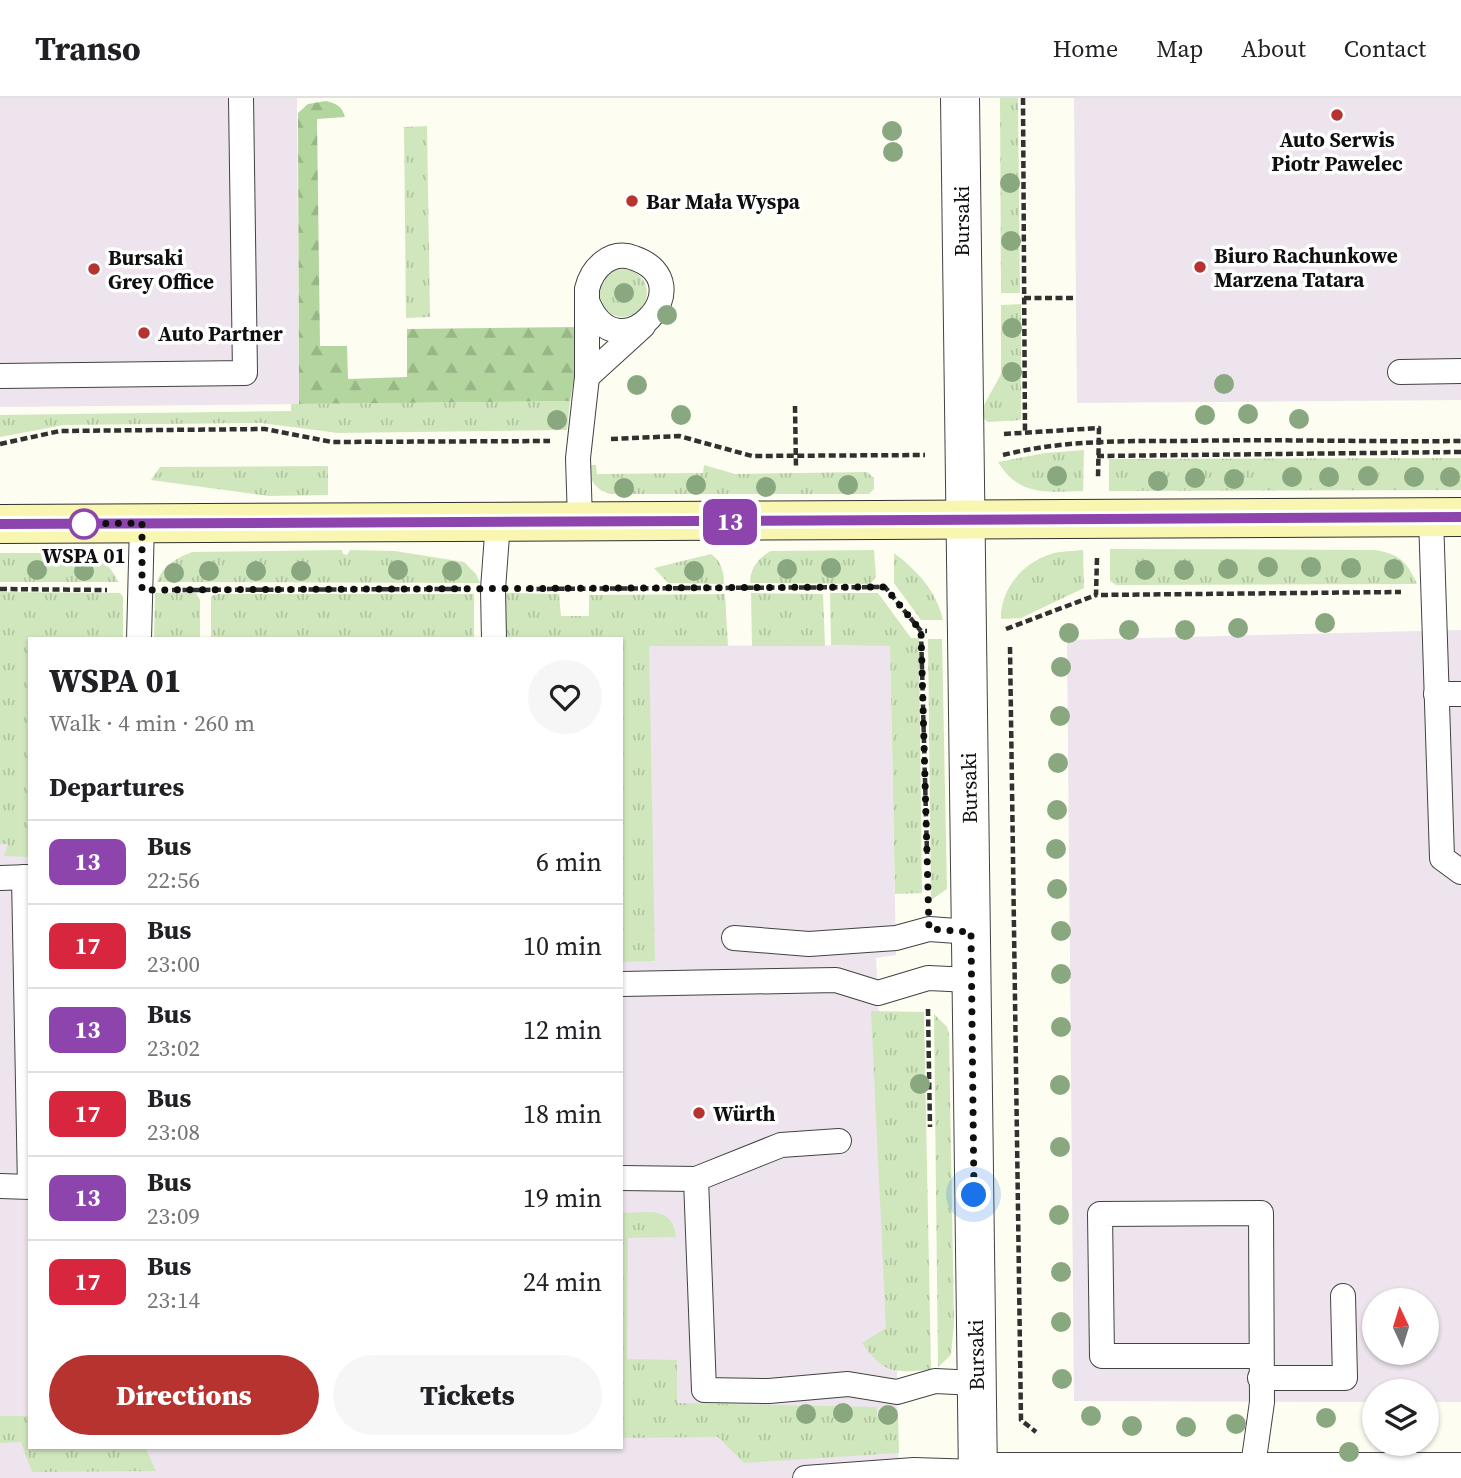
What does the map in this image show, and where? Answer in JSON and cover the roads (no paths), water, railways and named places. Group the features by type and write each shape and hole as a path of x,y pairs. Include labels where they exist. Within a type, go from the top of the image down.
{"street":[{"name":"Bursaki","path":"960,98 978,1475"},
{"path":"0,524 580,520 965,522 1446,517"},
{"path":"978,1475 1461,1472"}],"lane":[{"path":"0,376 245,373 241,98"},
{"path":"580,520 580,440 587,377 587,301 590,277 606,260 630,256 641,261 658,277 661,289 657,311 587,377"},
{"path":"587,301 598,321 618,330 640,327 650,320"},
{"path":"1400,372 1461,370"},
{"path":"1446,517 1435,591 1441,858 1461,872"},
{"path":"494,637 493,589 498,522"},
{"path":"139,637 142,523"},
{"path":"1436,694 1461,694"},
{"path":"18,878 28,1136"},
{"path":"734,938 809,944 895,938 929,929 971,932"},
{"path":"623,984 836,981 878,993 928,978 971,980"},
{"path":"623,1178 696,1179 780,1145 839,1141"},
{"path":"696,1179 704,1390 769,1391 848,1384 897,1392 935,1381 976,1383"},
{"path":"0,1186 28,1187"},
{"path":"1252,1473 1262,1402 1260,1367 1261,1213 1100,1214 1102,1356 1260,1367 1345,1378 1343,1296"},
{"path":"805,1478 914,1470 978,1475"}],"place":[{"name":"Auto Serwis Piotr Pawelec","path":"1337,115"},
{"name":"Bar Mała Wyspa","path":"632,201"},
{"name":"Biuro Rachunkowe Marzena Tatara","path":"1200,267"},
{"name":"Bursaki Grey Office","path":"94,269"},
{"name":"Auto Partner","path":"144,333"},
{"name":"WSPA 01","path":"84,524"},
{"name":"Würth","path":"699,1113"}]}
